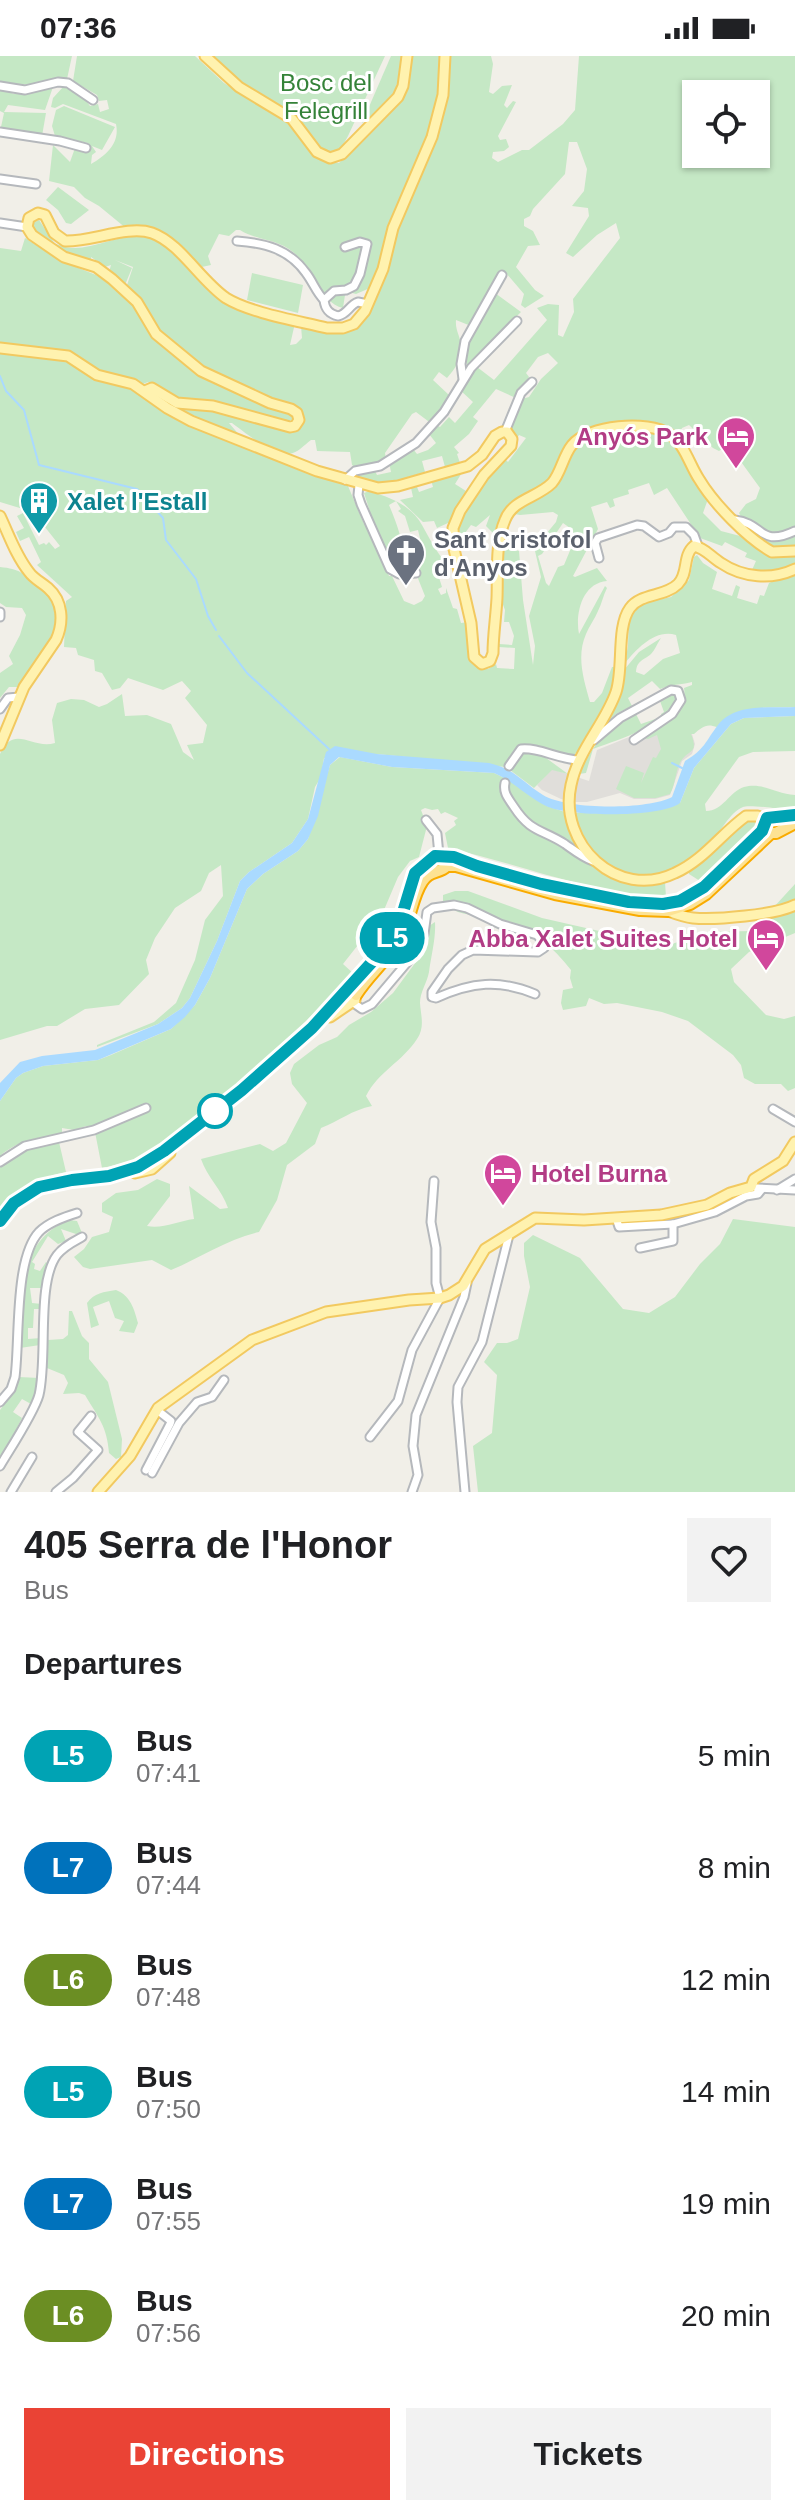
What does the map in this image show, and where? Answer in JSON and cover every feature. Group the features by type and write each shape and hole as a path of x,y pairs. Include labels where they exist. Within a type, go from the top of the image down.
{"highway":[{"path":"440,859 555,894 640,910 668,911 696,898 776,826 795,815"},
{"path":"408,896 415,873 424,863 454,857 541,884 629,902 656,905 696,898"},
{"path":"350,997 398,942 409,922 422,880 435,871 442,871 440,859"}],"main road":[{"path":"205,56 239,87 292,119 317,152 330,158 342,154 398,97 403,86 407,56"},
{"path":"145,391 152,388 177,403 224,409 290,427 299,420 297,413 291,409 256,397 188,362 156,334 137,302 123,288 96,267 64,257 32,235 27,227 29,218 41,213 48,218 54,233 65,241 130,232 152,233 170,245 204,280 229,300 327,328 354,324 361,318 383,269 397,217 432,137 443,95 445,56"},
{"path":"0,348 64,355 90,372 126,381 191,421 267,453 359,485 388,488 468,466 482,455 495,436 505,432 511,435 511,446 484,475 460,511 453,528 454,549 471,623 474,657 479,663 487,663 493,653 499,544 506,516 514,506 553,481 574,442 588,434 634,426 667,432 681,446 709,493 762,546 772,552 795,551"},
{"path":"0,516 24,565 53,594 61,612 56,640 19,697 0,745"},
{"path":"776,826 758,809 744,810 710,849 677,873 651,880 627,878 593,861 583,849 569,810 570,788 579,762 617,690 628,611 636,602 677,585 685,573 691,548 698,546 721,563 750,574 776,577 795,569"},
{"path":"0,1232 15,1209 44,1190 110,1179 150,1164 263,1078 350,997 393,935 408,896"},
{"path":"696,898 690,912 701,918"},
{"path":"668,911 701,918 781,911 795,905"},
{"path":"98,1492 130,1456 159,1408 252,1340 326,1312 440,1298 458,1291 485,1249 535,1218 661,1215 707,1205 751,1187 754,1179 783,1161 795,1142"},
{"path":"0,1221 14,1203 39,1187 123,1173 150,1164"}],"street":[{"path":"0,86 25,90 58,82 68,83 93,100"},
{"path":"0,132 86,148"},
{"path":"0,179 36,184"},
{"path":"0,223 27,227"},
{"path":"237,241 258,243 283,251 305,271 330,313 338,316 347,313 358,302 368,304"},
{"path":"324,300 334,291 354,286 360,274 367,244 360,242 345,247"},
{"path":"463,379 461,364 465,341 502,275"},
{"path":"345,480 355,471 380,466 416,443 444,412 478,359 517,321"},
{"path":"505,432 521,393 532,382"},
{"path":"359,485 361,504 390,569 399,574 416,573"},
{"path":"735,520 749,524 768,537 779,538 795,531"},
{"path":"599,558 595,543 598,538 637,525 644,526 659,537 674,527 686,527 694,535 698,546"},
{"path":"587,747 620,718 671,690 680,693 681,700 672,714 634,740"},
{"path":"0,709 8,698 19,697"},
{"path":"509,766 521,749 531,748 579,762"},
{"path":"505,783 504,793 532,829 563,842 593,861"},
{"path":"426,820 437,834 440,859"},
{"path":"350,997 362,1009 372,1004 416,952 424,934 427,912 454,905 537,935 544,948 538,952 473,950 462,955 448,969 432,992 432,997 473,986 495,984 515,986 535,994"},
{"path":"0,1162 25,1146 94,1130 146,1108"},
{"path":"773,1109 795,1122"},
{"path":"777,1190 795,1179"},
{"path":"370,1437 398,1401 412,1350 440,1298 431,1222 434,1181"},
{"path":"751,1187 795,1190"},
{"path":"616,1218 619,1227 673,1224 715,1212 746,1196 758,1194 762,1189"},
{"path":"0,1402 11,1389 15,1377 22,1277 30,1245 48,1225 77,1213"},
{"path":"640,1248 673,1241 673,1224"},
{"path":"465,1492 458,1387 482,1342 509,1235"},
{"path":"0,1466 39,1394 47,1282 52,1263 66,1246 82,1237"},
{"path":"412,1492 418,1475 413,1446 416,1415 464,1297 466,1281"},
{"path":"159,1408 171,1421 149,1472 179,1423 197,1402 212,1397 224,1380"},
{"path":"159,1408 179,1423"},
{"path":"56,1492 98,1450 78,1432 91,1416"},
{"path":"11,1492 32,1457"},
{"path":"417,1483 423,1492"}],"shaded area":[{"path":"669,712 692,734 695,744 692,754 682,761 670,795 634,799 620,793 587,802 573,802 561,799 537,785 552,769 589,781 597,750 639,733"}],"green space":[{"path":"0,56 72,56 67,79 18,85 0,81"},
{"path":"77,56 195,56 224,83 293,127 316,156 324,161 339,163 389,112 410,56 442,56 435,117 370,288 356,294 349,292 345,295 343,308 335,305 293,252 280,244 240,230 229,236 219,234 208,256 211,265 197,268 167,239 127,229 74,187 49,181 53,145 70,162 75,148 86,153 91,149 88,143 55,136 52,126 56,110 64,106 115,127 102,150 92,146 96,152 92,155 91,164 107,152 116,137 116,124 63,104 51,107 53,98 64,86 79,94 90,106 98,104 100,112 109,109 107,100 99,101 97,95 73,81"},
{"name":"Bosc del Felegrill","path":"210,56 385,56 348,136 342,147 332,154 322,152 296,118 252,92"},
{"path":"391,56 404,56 396,87 387,104 362,123"},
{"path":"450,56 491,56 493,64 489,92 493,94 502,86 512,85 504,105 507,108 513,101 516,102 498,136 500,140 506,139 509,147 493,152 492,158 498,162 522,150 529,150 563,124 575,110 579,56 795,56 795,546 768,544 744,522 739,513 746,504 756,499 760,488 731,448 725,447 719,451 713,448 689,425 682,428 675,445 695,484 708,499 703,513 721,531 744,537 760,548 795,554 795,566 784,571 752,570 756,561 745,557 747,553 725,542 722,546 700,538 667,488 654,495 649,483 613,499 615,506 610,508 607,502 591,507 598,529 573,576 597,568 607,581 598,583 586,593 578,618 579,634 605,586 607,588 597,614 583,643 582,668 590,702 602,693 612,667 616,667 614,687 579,750 575,754 542,755 568,774 552,770 534,788 506,767 377,754 324,758 308,819 292,843 240,881 217,941 190,998 182,1008 158,1024 97,1047 154,1022 176,1003 195,960 205,920 223,896 221,865 209,873 201,891 175,908 155,938 146,960 149,974 119,1005 85,1009 57,1026 0,1040 0,754 5,745 17,739 55,743 52,720 57,703 71,699 84,700 99,707 122,694 125,716 147,715 171,724 183,752 194,760 187,745 203,743 207,725 185,698 191,691 182,681 163,690 128,678 120,688 112,690 102,673 95,671 94,660 78,655 76,648 64,647 66,601 72,597 37,565 41,562 29,537 20,541 16,532 24,528 17,516 23,513 39,545 49,542 55,549 60,546 33,512 0,502 0,351 71,362 134,389 201,430 348,486 364,524 377,545 379,540 364,493 369,491 384,496 396,501 406,507 451,568 445,570 443,565 436,568 442,587 438,589 441,595 446,593 446,588 461,623 468,622 470,650 488,669 496,664 497,668 514,669 515,648 499,647 499,644 512,645 514,636 509,622 504,622 505,610 499,594 503,546 519,551 533,665 535,646 529,616 541,577 535,551 558,515 553,512 520,515 515,514 516,511 510,506 493,533 486,526 490,515 476,527 471,525 465,533 456,534 457,527 489,474 504,458 508,462 526,438 519,435 516,440 509,430 522,399 529,397 541,379 558,363 548,353 538,357 526,373 529,377 516,398 496,389 473,417 478,421 469,434 454,447 459,453 460,463 445,467 442,456 422,461 425,472 378,483 369,483 355,475 391,472 389,462 413,449 417,454 428,450 436,443 429,434 436,425 440,427 449,417 455,423 473,402 460,390 477,367 494,380 547,320 537,308 548,304 559,305 558,335 563,337 574,312 573,299 620,238 616,223 573,257 566,253 589,216 588,208 572,206 584,191 587,169 577,142 569,142 565,174 530,216 524,219 524,226 533,231 540,245 528,246 516,267 544,296 525,308 521,305 524,294 506,273 500,271 471,326 456,320 461,343 460,356 447,378 439,372 433,380 449,395 433,421 416,412 412,414 385,453 386,459 355,467 350,452 317,451 315,440 295,452 283,454 259,443 232,423 229,423 241,437 172,406 218,411 287,431 299,428 305,418 291,407 218,376 169,342 127,285 133,267 115,260 132,268 125,285 109,272 111,265 105,267 91,257 91,261 74,257 34,230 33,223 39,220 55,244 70,248 132,236 152,237 161,241 218,298 250,312 295,323 290,345 302,338 301,326 325,332 346,332 368,316 390,262 396,231 445,101","holes":["396,501 401,509 398,511 405,516 410,532 418,530 423,551 409,555 407,570 418,570 417,576 425,596 414,605 404,601 383,561 389,559 395,569 403,571 402,546 389,505","563,523 570,528 574,541 564,565 558,567 549,586 538,556"]},
{"path":"53,87 45,110 8,105 4,112 46,113 42,136 1,127 4,113 0,111 0,89 14,94"},
{"path":"58,187 89,210 71,224 66,223 58,210 46,200"},
{"path":"25,238 61,261 96,275 129,298 155,337 192,370 263,405 290,414 293,419 288,422 222,404 172,397 148,382 143,384 105,374 71,353 0,344 0,248 21,251"},
{"path":"252,273 303,285 298,313 247,300"},
{"path":"495,293 521,312 467,367 471,338"},
{"path":"463,471 455,484 466,491 449,525 437,528 434,521 423,522 400,500 413,497 411,488 417,487 419,492 433,487 431,480"},
{"path":"697,555 717,572 712,589 732,596 736,585 740,587 737,598 757,604 769,583 795,572 795,707 743,711 733,714 717,727 710,725 691,734 693,748 681,761 670,794 656,798 634,798 616,789 626,766 644,773 641,783 653,757 656,758 661,749 657,735 642,738 677,712 682,705 684,688 692,682 660,689 652,681 628,698 632,706 616,714 598,730 624,670 639,652 661,638 638,665 636,672 644,675 663,659 680,653 676,635 661,635 641,646 625,663 629,614 635,606 671,597 689,580"},
{"path":"0,567 21,572 50,596 57,608 57,620 48,644 32,668 18,687 9,687 0,698 0,673 13,664 9,656 26,615 22,608 6,607 0,603"},
{"path":"677,693 679,701 660,719 593,749 608,733 636,714 641,724 661,717 664,712 660,701"},
{"path":"795,716 795,751 753,752 739,757 705,804 706,811 712,810 739,789 757,786 795,795 795,812 743,807 699,853 674,868 646,875 632,875 605,864 585,842 575,813 680,803 694,768 731,724 744,718"},
{"path":"593,749 586,773 579,774 585,762"},
{"path":"340,757 392,767 494,773 547,806 565,812 579,846 600,868 628,880 665,882 666,897 583,884 448,848 445,833 456,825 454,821 458,818 445,812 441,814 438,809 425,808 421,810 427,826 419,857 410,861 398,877 369,935 343,964 354,974 299,1027 180,1130 138,1158 102,1168 95,1132 86,1126 74,1130 62,1128 62,1134 30,1140 8,1150 1,1155 59,1142 66,1172 30,1184 0,1207 0,1101 16,1078 43,1066 98,1060 171,1029 195,1005 210,978 247,889 263,874 298,851 308,839 330,765"},
{"path":"756,820 758,826 755,831 707,876 700,881 689,874 744,821"},
{"path":"795,884 795,933 749,952 731,969 734,982 766,1015 784,1019 795,1016 795,1088 788,1091 781,1084 755,1084 744,1078 741,1065 733,1055 688,1021 662,1012 617,1003 604,1004 589,998 586,1006 563,1010 563,990 573,988 571,970 554,951 514,925 459,912 443,902 443,895 468,891 542,918 666,946 707,932 752,931"},
{"path":"435,922 429,972 420,999 422,1026 417,1039 371,1088 366,1096 372,1106 321,1128 315,1144 287,1165 277,1200 259,1232 225,1244 171,1270 152,1260 90,1269 83,1267 74,1257 92,1237 109,1232 113,1217 102,1212 102,1203 116,1193 138,1190 157,1179 170,1184 170,1196 147,1226 153,1227 194,1219 189,1186 220,1209 228,1208 201,1159 260,1144 273,1151 286,1143 307,1103 292,1084 290,1073 294,1064 319,1045 337,1037 393,993 424,951 429,926"},
{"path":"733,1219 795,1227 795,1492 478,1492 473,1446 492,1433 497,1375 484,1362 497,1343 518,1339 530,1287 524,1243 533,1235 580,1258 623,1309 649,1313 675,1297 720,1244"},
{"path":"69,1220 77,1221 82,1233 79,1235 61,1229 66,1241 58,1244 48,1236 32,1262 34,1269 40,1271 46,1262 48,1264 42,1288 30,1288 32,1303 42,1304 41,1309 34,1309 33,1328 28,1328 28,1339 41,1338 40,1345 20,1348 25,1274 31,1257 39,1242"},
{"path":"116,1290 128,1299 133,1308 138,1323 134,1333 119,1331 124,1321 115,1318 109,1301 93,1307 99,1325 91,1328 87,1303 96,1295"},
{"path":"69,1311 72,1311 82,1336 89,1343 89,1359 108,1382 122,1439 121,1457 116,1459 109,1453 104,1429 85,1395 63,1394 68,1383 64,1375 47,1368 48,1340 63,1339 68,1335"},
{"path":"19,1377 39,1378 36,1393 31,1404 22,1399 13,1412 22,1418 0,1461 0,1410 14,1391"}],"water":[{"path":"795,707 795,716 744,718 731,724 694,768 680,803 654,811 593,814 557,810 494,773 392,767 339,757 330,765 318,816 308,839 298,851 263,874 247,889 210,978 185,1017 171,1029 98,1060 43,1066 23,1073 0,1101 0,1083 20,1062 42,1056 95,1050 158,1024 182,1008 190,998 217,941 240,881 292,843 308,819 326,752 335,746 377,754 489,763 512,772 554,800 588,806 627,806 672,797 685,761 701,749 725,718 754,708"}],"waterway":[{"path":"0,376 6,391 24,410 39,465 137,489 163,518 166,540 196,579 216,630"},
{"path":"219,636 247,673 329,749"},
{"path":"672,763 682,768"}],"bus line":[{"name":"L5","path":"0,1221 14,1203 39,1187 109,1176 138,1167 164,1151 242,1090 312,1028 383,950 400,922 415,873 435,856 454,857 541,884 629,902 672,903 699,891 730,864 765,828 767,818 795,815"}],"place":[{"name":"Anyós Park","path":"736,470"},
{"name":"Xalet l'Estall","path":"39,535"},
{"name":"Sant Cristofol d'Anyos","path":"406,587"},
{"name":"Abba Xalet Suites Hotel","path":"766,972"},
{"name":"Hotel Burna","path":"503,1207"}]}
